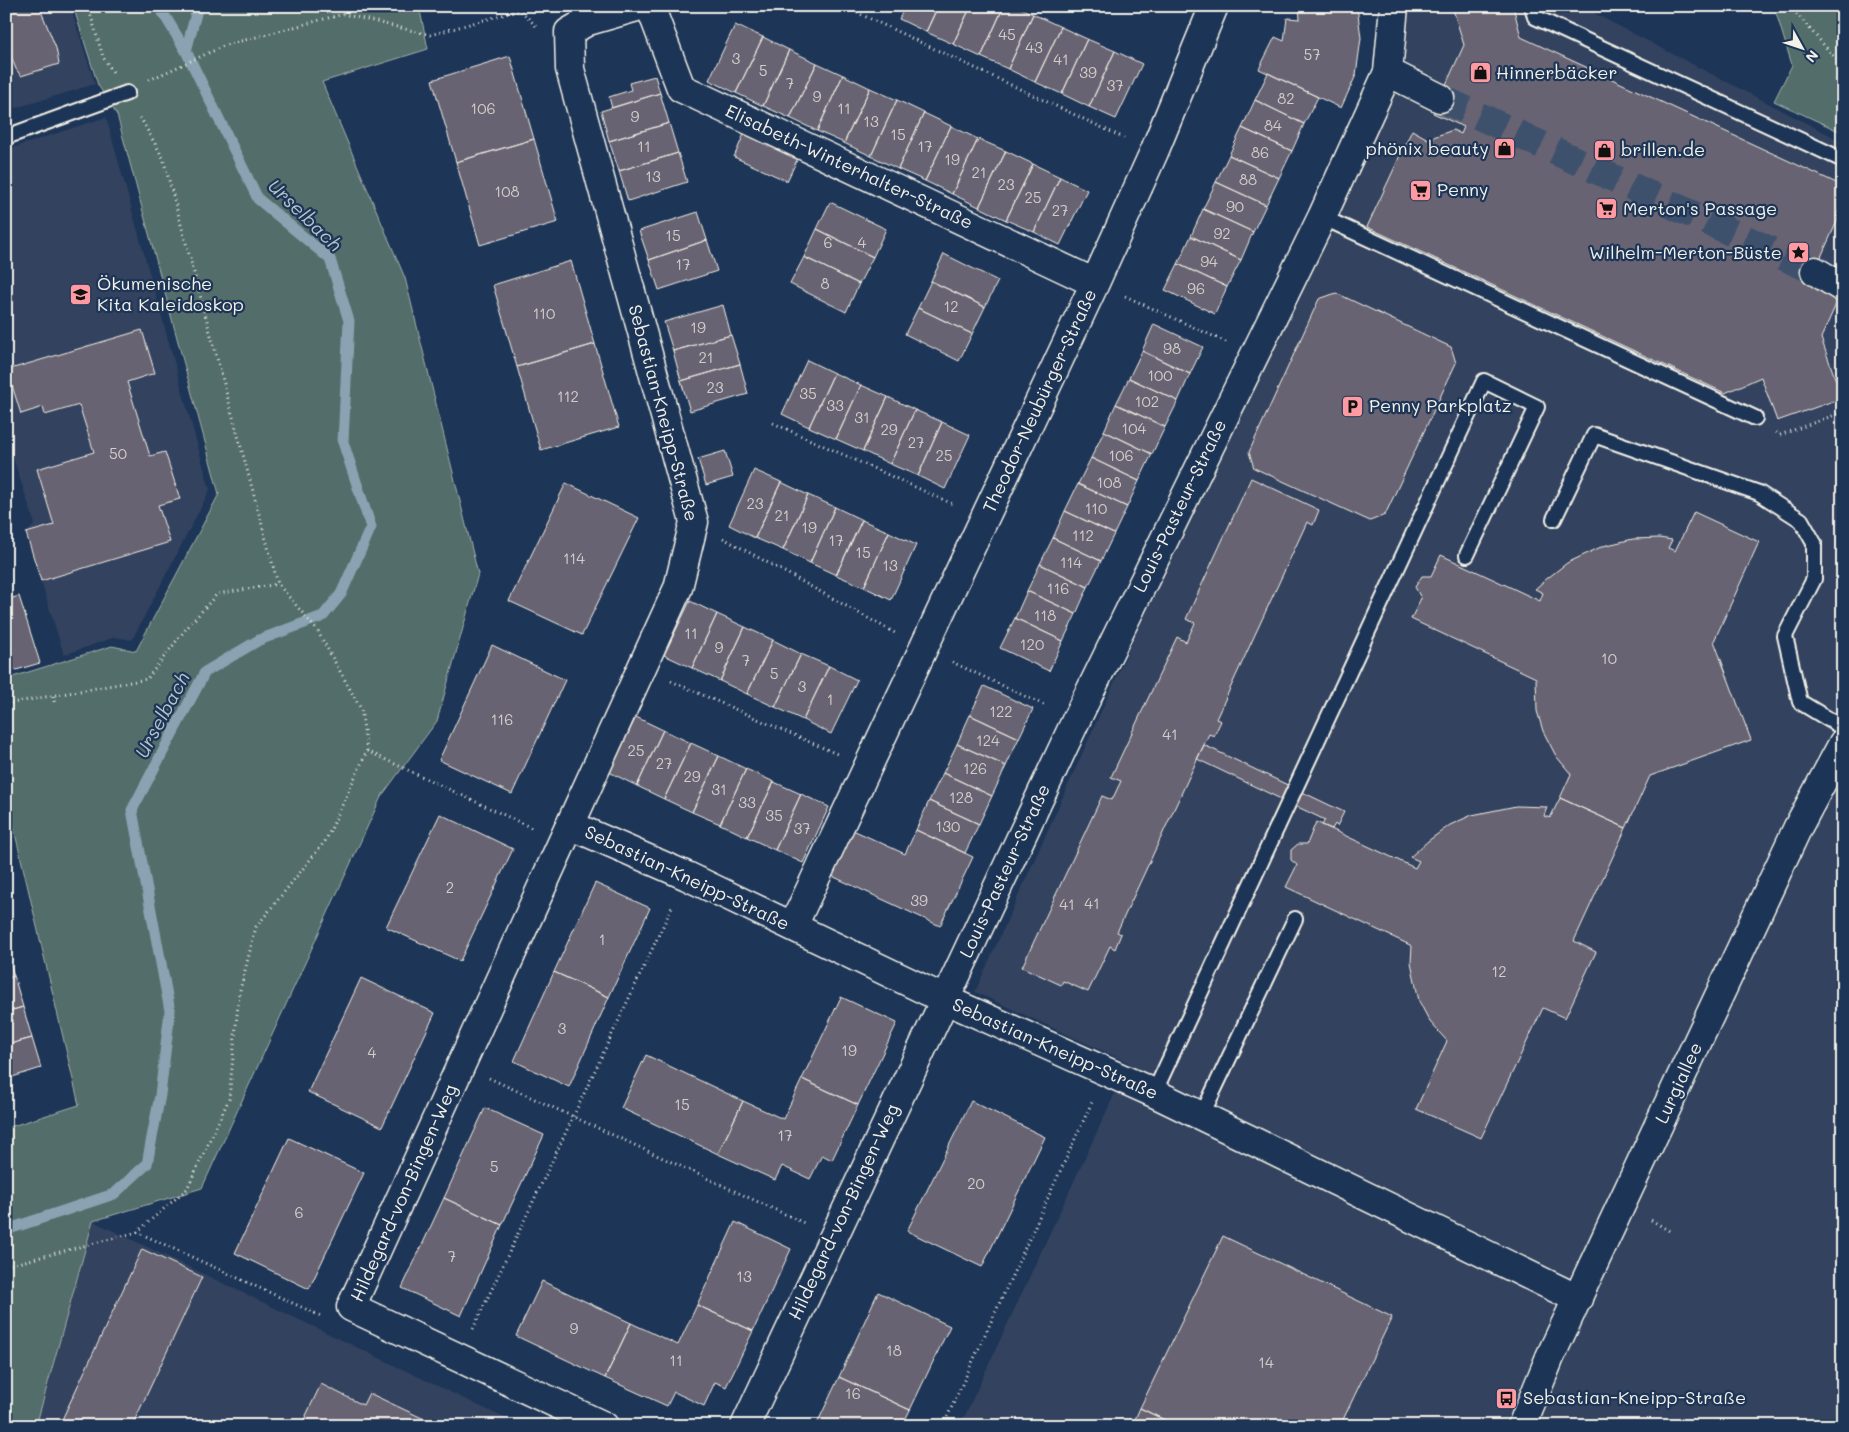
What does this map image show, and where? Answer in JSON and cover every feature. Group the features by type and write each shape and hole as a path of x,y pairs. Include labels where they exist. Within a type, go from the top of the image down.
{"street":[{"path":"580,20 640,6"},
{"name":"Elisabeth-Winterhalter-Straße","path":"650,6 682,88 1095,283"},
{"name":"Theodor-Neubürger-Straße","path":"793,926 1095,283 1154,152 1214,6"},
{"name":"Louis-Pasteur-Straße","path":"944,999 1086,700 1322,217 1388,72 1394,6"},
{"name":"Sebastian-Kneipp-Straße","path":"580,20 570,69 694,522 678,588 640,667 566,834 687,876 944,999 1154,1093 1578,1299"},
{"path":"1388,72 1440,98"},
{"path":"1815,271 1843,288"},
{"name":"Lurgiallee","path":"1522,1426 1578,1299 1798,827 1843,743"},
{"name":"Hildegard-von-Bingen-Weg","path":"566,834 351,1307 604,1426"},
{"name":"Hildegard-von-Bingen-Weg","path":"745,1426 944,999"}],"lane":[{"path":"1532,6 1535,17 1843,160"},
{"path":"6,137 127,93"},
{"path":"1322,217 1755,418"},
{"path":"1154,1093 1484,381 1537,407 1467,555"},
{"path":"1554,519 1594,436 1759,493 1801,520 1814,543 1814,579 1785,636 1800,702 1843,728"},
{"path":"1201,1117 1295,919"}],"path":[{"path":"6,1266 137,1232 187,1189 229,1100 239,994 256,927 326,840 367,751 361,709 317,630 278,584 163,158 127,93 104,57 88,6"},
{"path":"843,6 1154,152"},
{"path":"1790,6 1843,66"},
{"path":"143,83 226,45 343,14 430,35 520,10 538,28 580,20"},
{"path":"1095,283 1229,343"},
{"path":"1755,418 1780,435 1843,412"},
{"path":"773,423 985,518"},
{"path":"694,522 922,648 1048,706"},
{"path":"6,704 146,678 217,594 278,584"},
{"path":"640,667 868,767"},
{"path":"53,696 55,706"},
{"path":"367,751 566,834"},
{"path":"473,1328 687,876"},
{"path":"462,1066 833,1236"},
{"path":"943,1426 1094,1098"},
{"path":"1644,1216 1671,1232"},
{"path":"137,1232 322,1316 351,1307"}],"shaded area":[{"path":"6,6 70,6 95,84 6,111"},
{"path":"1407,6 1580,6 1843,142 1843,1426 960,1426 1129,1063 975,992 1322,220"},
{"name":"Ökumenische Kita Kaleidoskop","path":"106,117 210,490 132,640 115,637 64,655 26,533 35,524 6,437 6,150"},
{"path":"93,1221 521,1426 36,1426"}],"green space":[{"path":"73,6 419,6 428,49 322,82 405,278 478,574 437,721 381,797 202,1188 93,1221 36,1426 6,1426 6,1128 79,1105 6,795 6,679 112,646 136,651 219,494 117,115 98,85"},
{"path":"1774,6 1843,6 1843,133 1774,101 1792,65"}],"building":[{"path":"6,6 39,6 56,48 59,64 21,76 16,69 6,43"},
{"path":"905,6 938,6 926,32 899,19"},
{"path":"938,6 971,6 953,44 926,32"},
{"path":"971,6 1004,6 981,57 953,44"},
{"path":"1004,6 1017,6 1033,14 1008,69 981,57"},
{"path":"1299,6 1357,6 1361,38 1356,75 1341,108 1259,69 1275,37 1284,41 1287,18 1300,19"},
{"name":"Merton's Passage","path":"1452,6 1513,6 1521,37 1843,186 1843,202 1836,216 1839,217 1811,279 1841,293 1821,338 1842,398 1777,421 1761,377 1725,393 1367,227 1412,130 1428,139 1453,130 1461,134 1464,127 1433,113 1464,45"},
{"path":"1033,14 1061,27 1035,82 1008,69"},
{"path":"735,25 763,37 736,93 709,80"},
{"path":"1061,27 1087,39 1062,94 1035,82"},
{"path":"763,37 789,50 763,106 736,93"},
{"path":"1087,39 1115,51 1089,107 1062,94"},
{"path":"789,50 817,63 790,118 763,106"},
{"path":"1115,51 1142,64 1116,119 1089,107"},
{"path":"510,56 534,139 456,162 432,80"},
{"path":"817,63 843,75 817,131 790,118"},
{"path":"1268,73 1318,97 1304,124 1255,100"},
{"path":"843,75 870,88 844,143 817,131"},
{"path":"655,76 660,93 612,108 609,97 631,90 629,83"},
{"path":"870,88 897,100 871,156 844,143"},
{"path":"660,93 669,123 609,141 601,111"},
{"path":"897,100 924,113 898,169 871,156"},
{"path":"1255,100 1304,124 1292,151 1242,128"},
{"path":"924,113 951,126 925,181 898,169"},
{"path":"669,123 678,153 619,171 609,141"},
{"path":"951,126 978,139 952,194 925,181"},
{"path":"1242,128 1292,151 1279,178 1229,155"},
{"path":"744,134 798,158 787,181 734,157"},
{"path":"534,139 558,222 480,245 456,162"},
{"path":"978,139 1006,151 979,207 952,194"},
{"path":"1006,151 1033,164 1006,220 979,207"},
{"path":"678,153 687,182 628,201 619,171"},
{"path":"1229,155 1279,178 1266,205 1216,182"},
{"path":"1033,164 1060,177 1034,232 1006,220"},
{"path":"1060,177 1087,190 1060,245 1034,232"},
{"path":"1216,182 1266,205 1253,232 1203,209"},
{"path":"830,202 886,229 873,257 817,229"},
{"path":"1203,209 1253,232 1241,260 1191,236"},
{"path":"698,212 707,240 649,260 639,231"},
{"path":"817,229 873,257 859,284 804,257"},
{"path":"1191,236 1241,260 1227,287 1178,264"},
{"path":"707,240 717,271 659,290 649,260"},
{"path":"944,254 998,281 985,307 931,281"},
{"path":"804,257 859,284 846,312 790,284"},
{"path":"571,261 595,344 517,367 493,285"},
{"path":"1178,264 1227,287 1215,314 1165,290"},
{"path":"931,281 985,307 972,334 918,308"},
{"name":"Penny Parkplatz","path":"1336,293 1451,347 1456,363 1385,515 1370,521 1254,468 1249,452 1319,299"},
{"path":"723,305 731,335 673,351 664,322"},
{"path":"918,308 972,334 959,361 905,334"},
{"path":"1154,324 1203,347 1190,374 1142,351"},
{"path":"142,330 155,373 127,382 150,456 165,452 180,499 158,505 170,542 41,581 26,533 54,525 37,469 94,452 79,405 45,415 43,407 21,414 7,370"},
{"path":"731,335 740,364 681,381 673,351"},
{"path":"595,344 619,427 541,450 517,367"},
{"path":"1142,351 1190,374 1178,401 1129,378"},
{"path":"807,360 834,373 809,427 782,414"},
{"path":"740,364 748,394 690,411 681,381"},
{"path":"834,373 861,385 836,439 809,427"},
{"path":"1129,378 1178,401 1165,427 1116,404"},
{"path":"861,385 888,397 863,451 836,439"},
{"path":"888,397 915,410 890,464 863,451"},
{"path":"1116,404 1165,427 1152,454 1104,431"},
{"path":"915,410 942,422 918,476 890,464"},
{"path":"942,422 970,435 945,489 918,476"},
{"path":"1104,431 1152,454 1139,481 1091,458"},
{"path":"725,451 733,477 706,485 698,459"},
{"path":"1091,458 1139,481 1127,507 1078,484"},
{"path":"754,470 781,482 755,538 729,525"},
{"path":"1251,478 1319,510 1313,525 1307,522 1216,719 1221,721 1214,736 1209,734 1117,932 1121,934 1115,949 1110,946 1088,992 1063,981 1061,985 1022,967 1102,796 1112,800 1121,781 1111,777 1177,637 1186,642 1195,623 1186,619"},
{"path":"781,482 808,495 783,550 755,538"},
{"path":"566,483 639,518 582,635 509,601"},
{"path":"1078,484 1127,507 1114,534 1065,511"},
{"path":"808,495 835,507 810,563 783,550"},
{"path":"835,507 862,520 836,575 810,563"},
{"path":"1065,511 1114,534 1101,561 1053,538"},
{"path":"1694,512 1759,542 1714,641 1751,740 1650,776 1626,828 1560,798 1571,774 1556,756 1543,731 1537,711 1536,678 1411,619 1421,598 1415,587 1422,576 1431,576 1441,555 1540,601 1543,593 1535,589 1544,581 1567,563 1603,546 1633,539 1659,538 1672,540 1668,548 1675,551"},
{"path":"862,520 889,532 864,587 836,575"},
{"path":"889,532 916,545 891,600 864,587"},
{"path":"1053,538 1101,561 1088,587 1040,564"},
{"path":"1040,564 1088,587 1076,614 1027,591"},
{"path":"1027,591 1076,614 1063,641 1015,618"},
{"path":"19,596 40,663 6,673 6,600"},
{"path":"690,601 717,614 692,668 664,655"},
{"path":"717,614 745,627 720,681 692,668"},
{"path":"1015,618 1063,641 1049,671 1000,648"},
{"path":"745,627 773,640 747,694 720,681"},
{"path":"773,640 801,654 775,707 747,694"},
{"path":"492,645 565,680 512,794 439,760"},
{"path":"801,654 829,666 803,720 775,707"},
{"path":"829,666 857,680 831,734 803,720"},
{"path":"984,686 1033,709 1019,738 970,715"},
{"path":"970,715 1019,738 1006,766 957,744"},
{"path":"636,717 663,730 637,786 609,772"},
{"path":"663,730 691,743 664,799 637,786"},
{"path":"691,743 719,756 692,812 664,799"},
{"path":"957,744 1006,766 992,796 943,773"},
{"path":"1204,745 1344,812 1337,826 1335,824 1332,829 1322,825 1325,820 1197,759"},
{"path":"719,756 746,769 720,824 692,812"},
{"path":"746,769 774,782 747,837 720,824"},
{"path":"943,773 992,796 979,824 929,801"},
{"path":"774,782 801,794 775,850 747,837"},
{"path":"801,794 829,807 803,863 775,850"},
{"path":"1560,798 1626,828 1574,941 1596,952 1565,1018 1543,1008 1481,1138 1416,1109 1447,1041 1430,1022 1419,1001 1411,962 1412,946 1286,887 1297,865 1291,860 1291,850 1298,844 1307,844 1316,822 1415,868 1419,861 1410,857 1450,825 1472,815 1516,806 1547,807 1544,816 1550,818"},
{"path":"929,801 979,824 965,853 916,830"},
{"path":"440,814 513,849 460,961 386,927"},
{"path":"853,830 905,854 916,830 973,857 940,926 832,876"},
{"path":"595,883 650,908 609,997 554,972"},
{"path":"6,950 14,976 6,979"},
{"path":"554,972 609,997 569,1087 514,1061"},
{"path":"14,976 23,1007 6,1012 6,979"},
{"path":"361,978 435,1013 382,1127 308,1092"},
{"path":"841,997 897,1023 858,1105 802,1079"},
{"path":"23,1007 32,1038 6,1045 6,1012"},
{"path":"32,1038 41,1068 6,1079 6,1045"},
{"path":"646,1055 743,1101 718,1154 621,1108"},
{"path":"802,1079 858,1105 832,1160 822,1155 810,1179 782,1166 775,1180 718,1154 743,1101 783,1119"},
{"path":"971,1101 1045,1137 982,1267 907,1231"},
{"path":"485,1108 544,1135 502,1225 444,1198"},
{"path":"289,1138 364,1173 309,1289 235,1253"},
{"path":"444,1198 502,1225 461,1316 402,1288"},
{"path":"735,1222 791,1249 753,1331 697,1305"},
{"path":"1223,1236 1392,1317 1340,1426 1177,1426 1140,1408"},
{"path":"142,1249 202,1277 132,1426 59,1426"},
{"path":"542,1281 631,1323 605,1378 516,1336"},
{"path":"878,1292 950,1326 910,1410 839,1377"},
{"path":"697,1305 753,1331 726,1387 715,1382 704,1406 674,1392 667,1406 605,1378 631,1323 678,1345"},
{"path":"839,1377 910,1410 902,1426 816,1426"},
{"path":"321,1384 363,1405 369,1393 439,1426 301,1426"},
{"path":"1140,1408 1177,1426 1132,1426"}],"waterway":[{"name":"Urselbach","path":"6,1230 114,1194 147,1164 160,1095 170,1011 132,810 205,672 259,640 323,616 341,594 371,527 343,442 349,321 330,259 258,199 186,51 159,6"},
{"name":"Urselbach","path":"186,51 198,6"}],"tunnel":[{"path":"1440,98 1815,271"}],"place":[{"name":"Hinnerbäcker","path":"1480,73"},
{"name":"phönix beauty","path":"1505,149"},
{"name":"brillen.de","path":"1605,150"},
{"name":"Penny","path":"1421,190"},
{"name":"Merton's Passage","path":"1607,209"},
{"name":"Wilhelm-Merton-Büste","path":"1798,253"},
{"name":"Ökumenische Kita Kaleidoskop","path":"81,294"},
{"name":"Penny Parkplatz","path":"1353,406"},
{"name":"Sebastian-Kneipp-Straße","path":"1507,1398"}]}
